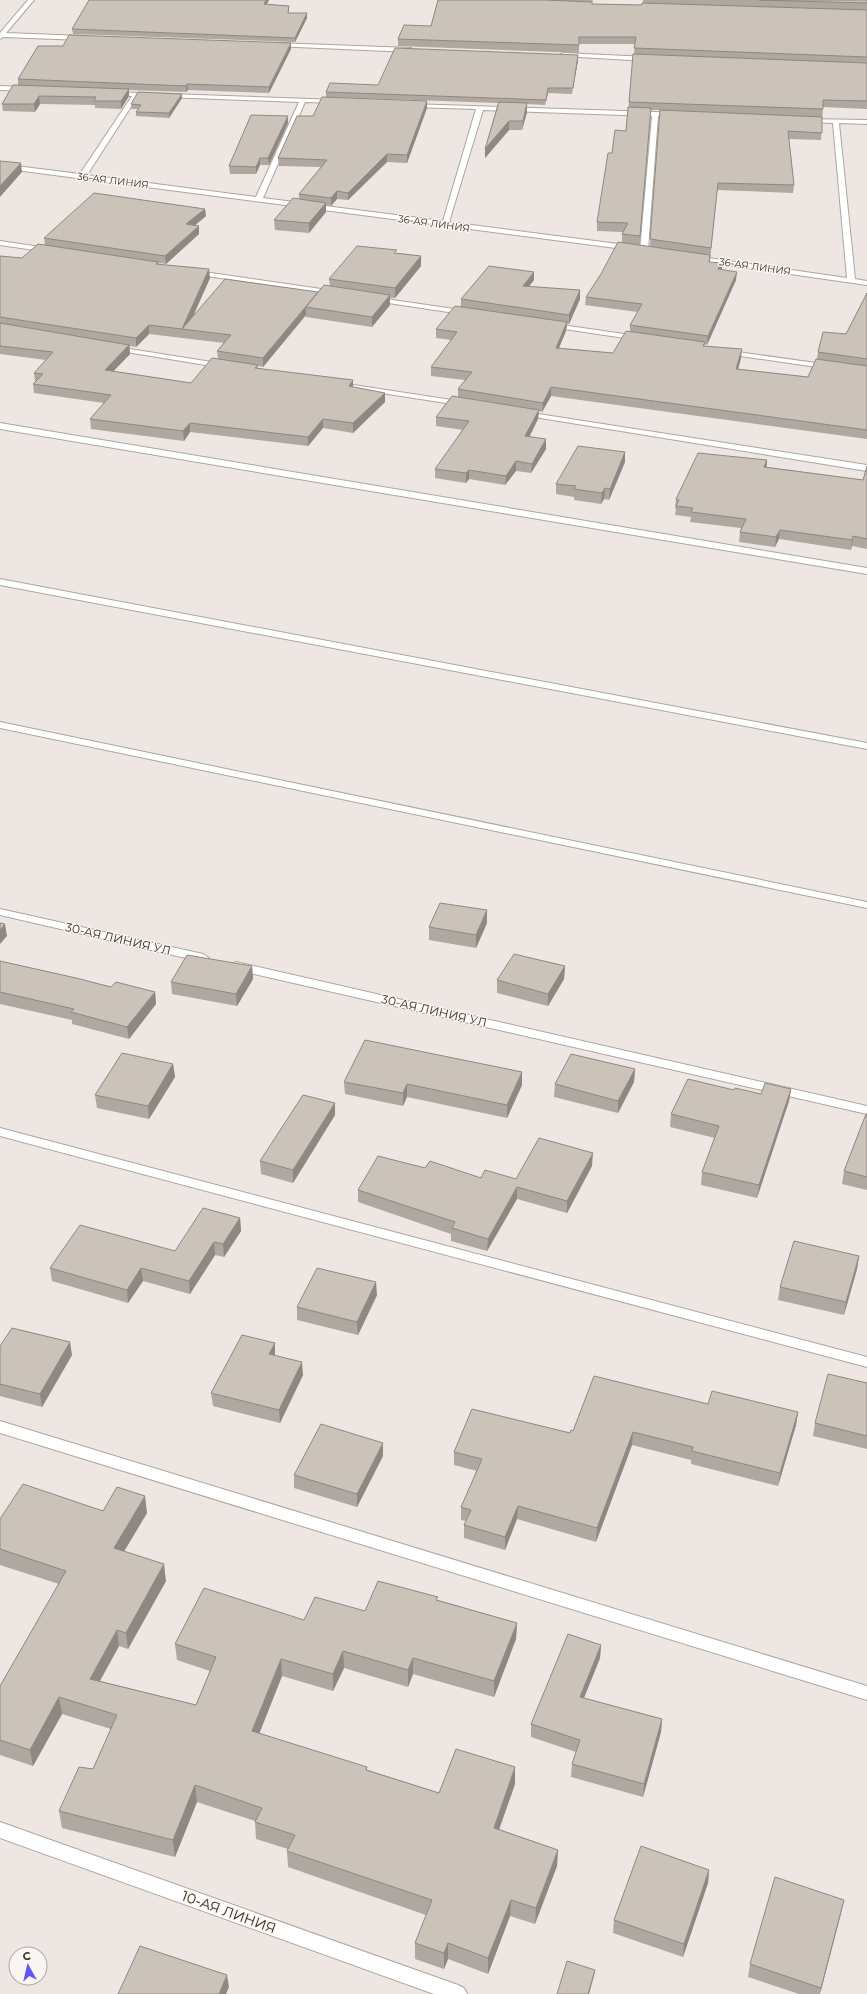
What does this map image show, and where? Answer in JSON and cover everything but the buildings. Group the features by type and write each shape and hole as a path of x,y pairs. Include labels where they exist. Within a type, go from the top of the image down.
{"street":[{"path":"1,35 31,0"},
{"path":"1,35 89,38"},
{"path":"264,44 415,50"},
{"path":"558,55 653,59"},
{"path":"0,88 32,90"},
{"path":"104,92 342,102"},
{"path":"82,176 136,94"},
{"path":"260,199 303,100"},
{"path":"403,104 686,115"},
{"path":"445,225 480,108"},
{"name":"36-АЯ ЛИНИЯ","path":"0,166 648,251 655,114"},
{"path":"796,120 867,122"},
{"path":"836,122 851,281"},
{"path":"0,243 54,251"},
{"name":"36-АЯ ЛИНИЯ","path":"690,257 867,283"},
{"path":"187,271 343,295"},
{"path":"366,298 476,314"},
{"path":"546,325 648,340"},
{"path":"106,347 229,366"},
{"path":"718,350 836,368"},
{"path":"331,383 473,406"},
{"path":"513,412 867,468"},
{"path":"0,426 867,572"},
{"path":"0,582 867,746"},
{"path":"0,725 867,905"},
{"name":"30-АЯ ЛИНИЯ УЛ","path":"0,912 867,1110"},
{"path":"0,1132 867,1362"},
{"path":"0,1427 867,1693"},
{"name":"10-АЯ ЛИНИЯ","path":"0,1830 458,1994"}]}
